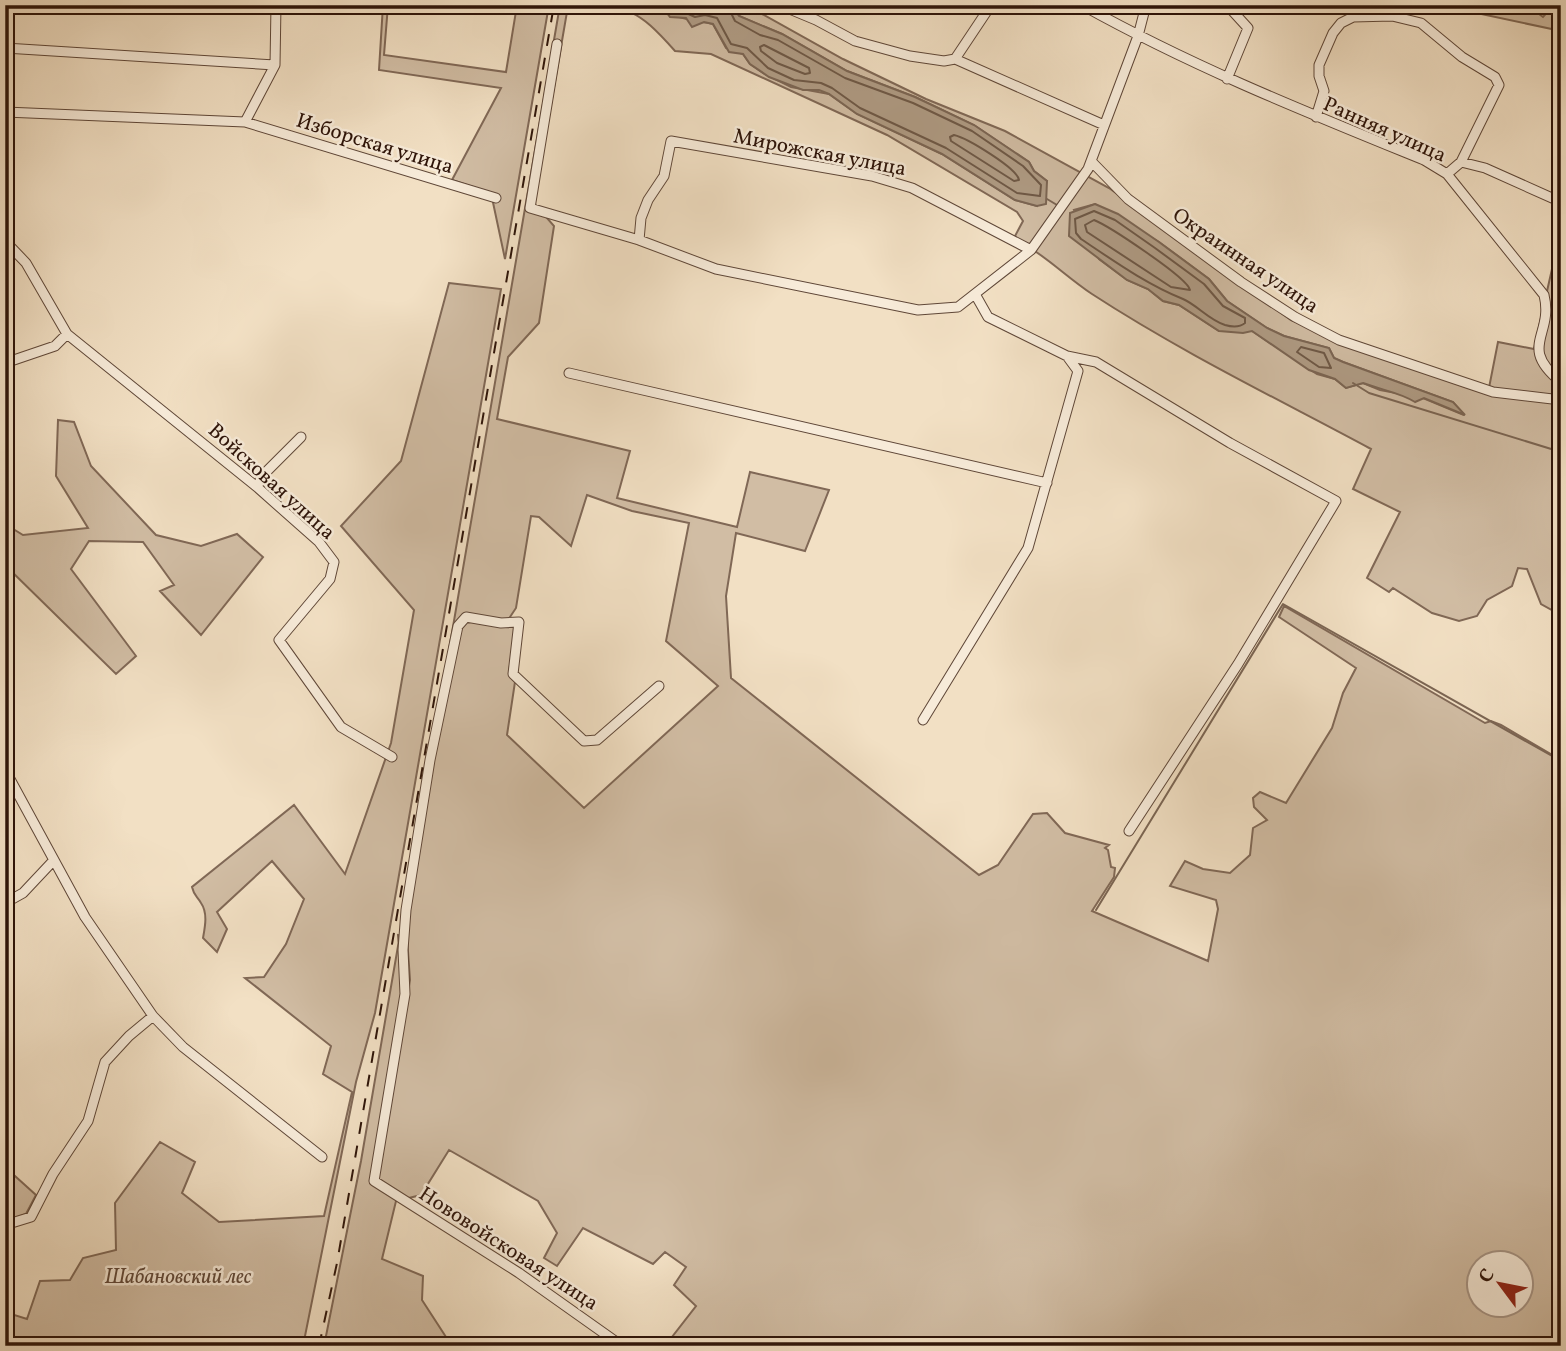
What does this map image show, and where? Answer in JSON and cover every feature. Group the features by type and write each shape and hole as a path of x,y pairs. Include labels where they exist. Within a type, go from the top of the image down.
{"street":[{"path":"245,122 275,65 276,5"},
{"path":"780,5 855,41 910,57 944,61 955,59 1104,125"},
{"path":"955,59 991,5"},
{"name":"Ранняя улица","path":"1082,5 1138,36 1227,79 1423,160 1447,174 1544,295 1537,355 1544,368 1561,382"},
{"path":"557,44 530,208 639,240 716,269 918,310 958,307 1031,250 1091,161 1138,36 1146,5"},
{"path":"1227,5 1248,28 1227,79"},
{"path":"1316,117 1324,91 1319,65 1333,33 1342,23 1353,17 1371,15 1421,23 1462,57 1495,77 1499,85 1461,162 1447,174"},
{"path":"5,48 275,65"},
{"name":"Изборская улица","path":"5,112 245,122 496,198"},
{"name":"Мирожская улица","path":"639,240 641,218 648,200 664,176 671,141 837,169 912,188 1031,250"},
{"name":"Окраинная улица","path":"1091,161 1128,198 1241,282 1328,334 1493,392 1561,400"},
{"path":"1461,162 1486,168 1561,202"},
{"name":"Войсковая улица","path":"5,241 26,263 67,334 257,486 319,542 334,562 330,579 279,640 341,727 392,757"},
{"path":"975,294 988,317 1067,356 1096,362 1336,502 1238,664 1129,831"},
{"path":"5,363 55,346 67,334"},
{"path":"923,720 1028,548 1078,371 1067,356"},
{"path":"569,373 1047,484"},
{"path":"257,486 263,475 301,437"},
{"name":"Нововойсковая улица","path":"622,1346 519,1273 374,1181 405,994 403,950 406,910 430,760 457,626 466,617 519,622 513,674 584,741 597,740 659,686"},
{"path":"5,770 85,917 153,1016 183,1047 322,1157"},
{"path":"5,902 23,893 54,860"},
{"path":"5,1225 32,1217 53,1174 88,1121 105,1062 129,1036 153,1016"}],"green space":[{"path":"383,5 388,5 384,55 506,72 517,5 549,5 505,259 491,193 452,180 501,88 379,70"},
{"path":"560,5 661,5 678,17 713,24 726,48 743,54 750,64 763,73 791,87 829,94 857,114 942,154 1015,200 1037,206 1047,181 1034,171 1029,162 974,125 915,97 847,71 782,34 739,16 731,5 746,5 843,59 926,99 1005,131 1109,188 1291,320 1488,393 1498,342 1534,349 1561,229 1561,622 1557,613 1541,604 1527,569 1518,568 1512,586 1487,600 1477,616 1459,621 1432,613 1393,588 1389,592 1367,578 1400,512 1353,489 1371,449 1195,355 1092,294 1014,238 1023,221 1017,212 887,135 711,54 675,51 649,25 629,12 604,7 568,6 534,203 554,226 539,323 508,357 497,419 630,451 617,498 737,527 750,472 829,490 805,551 736,533 726,596 731,678 979,875 998,865 1033,814 1047,813 1065,833 1109,845 1105,848 1108,850 1111,867 1115,868 1114,877 1092,911 1208,961 1218,909 1216,900 1170,886 1185,861 1203,869 1230,873 1250,855 1253,828 1267,820 1254,807 1253,798 1260,792 1286,803 1332,728 1343,693 1356,668 1279,617 1284,606 1485,723 1491,721 1501,725 1561,760 1561,1346 665,1346 696,1306 674,1285 686,1267 665,1252 653,1264 583,1228 557,1266 544,1258 557,1233 538,1201 449,1150 421,1195 396,1201 382,1259 423,1276 422,1300 446,1337 468,1346 324,1346 361,1161 399,943 402,994 378,1178 410,980 407,937 400,935","holes":["1095,204 1159,242 1209,279 1227,301 1267,328 1284,336 1329,348 1334,358 1343,362 1453,402 1464,415 1423,398 1380,390 1363,383 1346,388 1335,379 1317,374 1252,331 1219,331 1179,305 1163,301 1148,289 1127,280 1099,259 1074,210","587,495 632,511 689,523 666,641 718,686 584,808 507,735 515,682 509,673 515,627 509,627 508,620 516,608 531,516 539,517 571,546"]},
{"path":"1439,5 1455,5 1480,12 1476,5 1527,5 1543,17 1554,5 1561,5 1561,31"},
{"name":"Шабановский лес","path":"449,283 501,289 375,1013 356,1082 303,1346 5,1346 5,1312 27,1319 40,1281 70,1280 83,1258 116,1250 115,1203 160,1142 195,1162 182,1193 219,1222 324,1216 352,1092 323,1074 331,1046 245,978 264,977 286,944 304,899 272,861 217,912 227,929 217,952 203,938 205,911 192,887 294,805 345,874 391,743 414,610 341,526 401,461"},
{"path":"58,420 74,422 91,466 156,535 201,546 237,534 263,557 201,635 160,591 174,585 143,542 89,541 71,569 136,656 116,674 5,565 5,524 23,535 88,528 56,476"},
{"path":"5,1167 36,1195 26,1214 5,1222"}],"water":[{"path":"661,5 731,5 739,16 782,34 847,71 915,97 974,125 1029,162 1034,171 1047,181 1046,204 1037,206 1015,200 942,154 857,114 829,94 819,90 803,90 769,77 750,64 743,54 729,52 713,24 704,22 692,27 686,18 670,17"},
{"path":"1095,204 1118,214 1159,242 1209,279 1227,301 1267,328 1284,336 1329,348 1334,358 1343,362 1453,402 1465,415 1424,398 1415,402 1363,383 1346,388 1335,379 1309,370 1252,331 1219,331 1179,305 1163,301 1148,289 1127,280 1069,236 1070,213"}],"waterway":[{"path":"1047,199 1057,205"},
{"path":"1353,383 1369,393 1561,452"},
{"path":"1096,910 1283,604 1561,761"}],"railway":[{"path":"319,1346 337,1263 554,5"}]}
